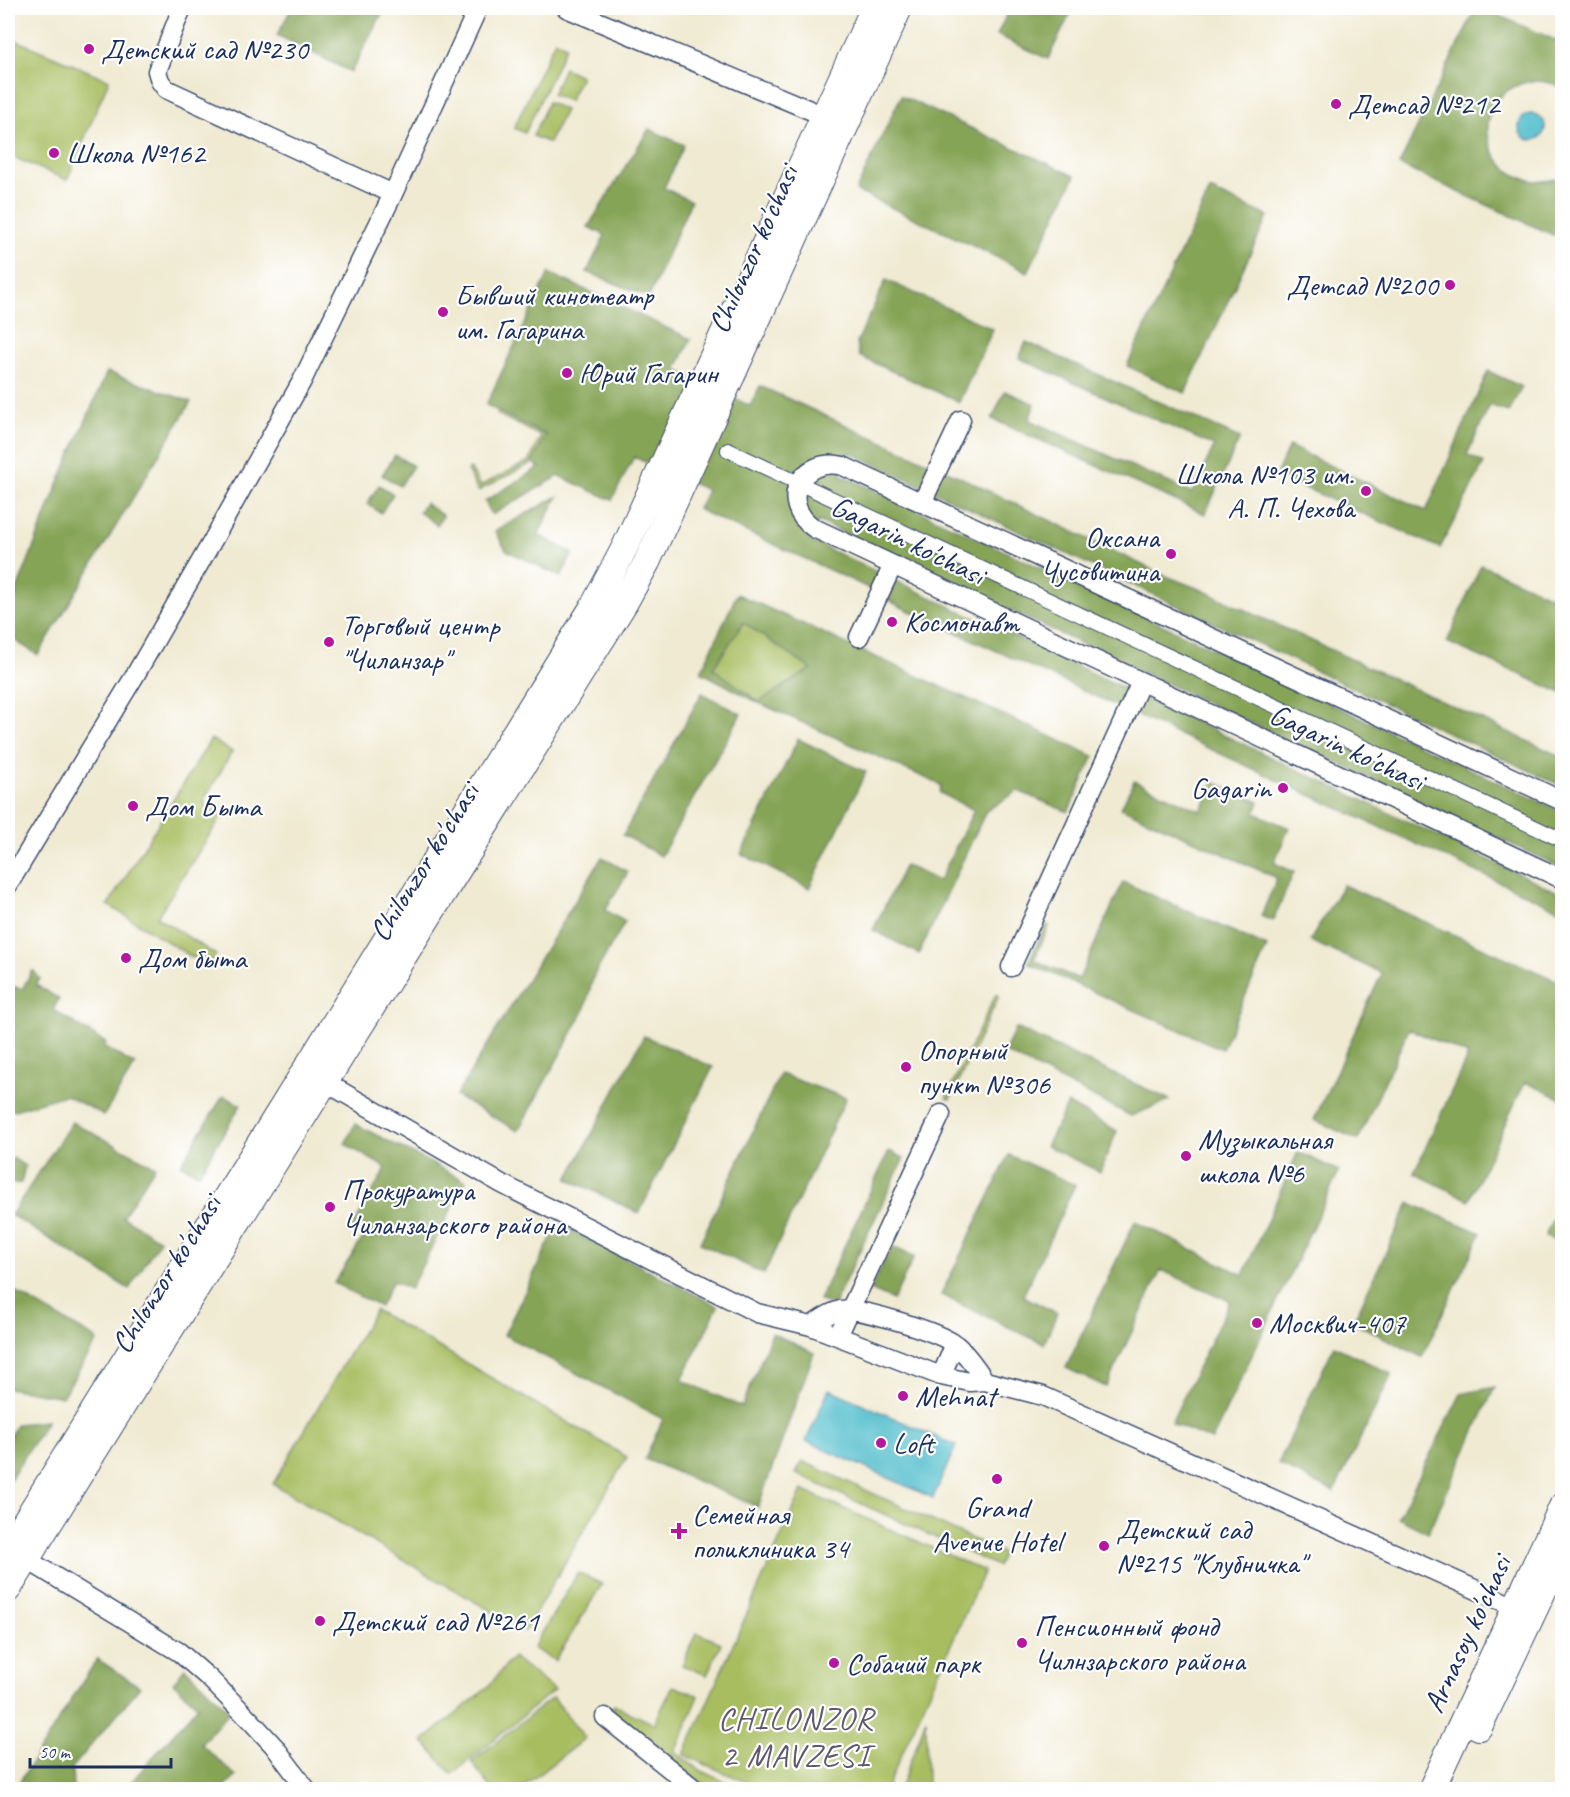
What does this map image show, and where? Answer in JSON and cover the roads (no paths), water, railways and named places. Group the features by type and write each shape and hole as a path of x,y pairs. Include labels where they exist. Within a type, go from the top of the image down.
{"main road":[{"name":"Chilonzor ko'chasi","path":"834,120 873,8"},
{"name":"Chilonzor ko'chasi","path":"8,1589 14,1552 316,1076 604,588 834,120 899,8"},
{"name":"Arnasoy ko'chasi","path":"1449,1790 1525,1611 1563,1507"},
{"name":"Arnasoy ko'chasi","path":"1431,1790 1525,1611 1563,1551"}],"street":[{"path":"182,8 157,71 166,89 393,194"},
{"path":"8,885 123,695 225,520 302,381 393,194 478,8"},
{"path":"566,8 834,120"},
{"path":"922,503 962,420"},
{"path":"728,450 1563,840"},
{"name":"Gagarin ko'chasi","path":"1563,801 836,464 823,464 812,468 799,483 795,496 796,508 808,524 1563,879"},
{"path":"859,637 893,565"},
{"path":"1011,967 1141,682"},
{"path":"316,1076 501,1184 757,1313 811,1326 941,1376 970,1382 985,1381 1043,1396 1525,1611"},
{"path":"838,1336 941,1114"},
{"path":"811,1326 841,1310 889,1318 927,1331 955,1344 985,1381"},
{"path":"941,1376 955,1344"},
{"path":"14,1552 179,1652 210,1679 251,1721 274,1746 307,1790"},
{"path":"605,1717 696,1790"}],"water":[{"path":"1532,114 1541,118 1545,127 1541,136 1532,140 1523,136 1519,127 1523,118"},
{"name":"Loft","path":"829,1389 956,1446 933,1498 806,1441"}],"place":[{"name":"Детский сад №230","path":"89,49"},
{"name":"Детсад №212","path":"1336,104"},
{"name":"Школа №162","path":"54,153"},
{"name":"Детсад №200","path":"1450,285"},
{"name":"Бывший кинотеатр им. Гагарина","path":"443,312"},
{"name":"Юрий Гагарин","path":"567,373"},
{"name":"Школа №103 им. А. П. Чехова","path":"1366,491"},
{"name":"Оксана Чусовитина","path":"1171,554"},
{"name":"Космонавт","path":"892,622"},
{"name":"Торговый центр \"Чиланзар\"","path":"329,642"},
{"name":"Gagarin","path":"1283,788"},
{"name":"Дом Быта","path":"133,806"},
{"name":"Дом быта","path":"126,958"},
{"name":"Опорный пункт №306","path":"906,1067"},
{"name":"Mузыкальная школа №6","path":"1186,1156"},
{"name":"Прокуратура Чиланзарского района","path":"330,1207"},
{"name":"Москвич-407","path":"1257,1323"},
{"name":"Mehnat","path":"903,1396"},
{"name":"Loft","path":"881,1443"},
{"name":"Grand Avenue Hotel","path":"997,1479"},
{"name":"Семейная поликлиника 34","path":"679,1531"},
{"name":"Детский сад №215 \"Клубничка\"","path":"1104,1546"},
{"name":"Детский сад №261","path":"320,1621"},
{"name":"Пенсионный фонд Чилнзарского района","path":"1022,1643"},
{"name":"Собачий парк","path":"834,1663"}],"district":[{"name":"CHILONZOR 2 MAVZESI","path":"796,1736"}]}
